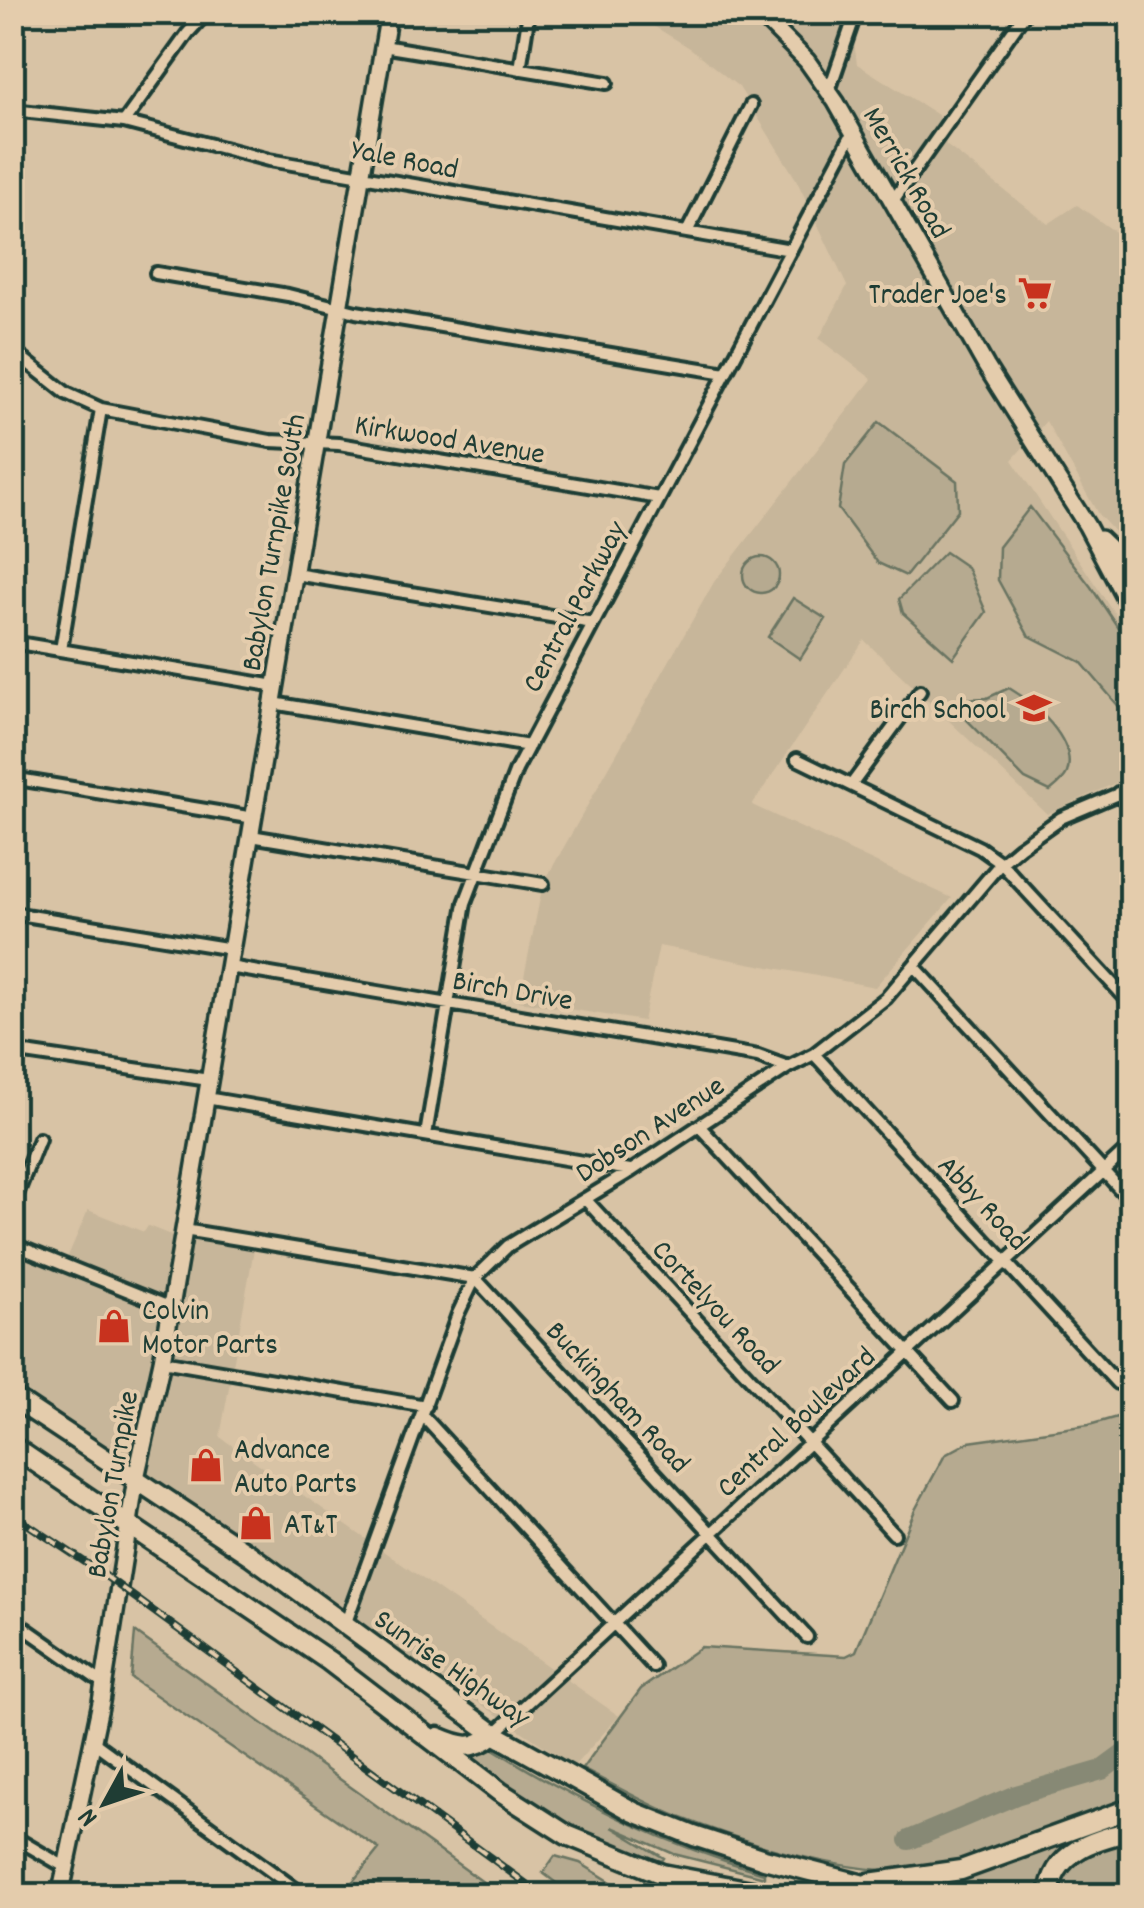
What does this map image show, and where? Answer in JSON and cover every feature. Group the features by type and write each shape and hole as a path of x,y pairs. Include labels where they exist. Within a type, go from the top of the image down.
{"highway":[{"name":"Sunrise Highway","path":"12,1397 136,1478 494,1734 634,1812 712,1842 906,1896"},
{"path":"12,1446 329,1661 500,1792 567,1834 662,1874 778,1896"},
{"path":"414,1727 471,1748 494,1734"},
{"path":"858,1884 962,1870 1132,1808"},
{"path":"1049,1896 1050,1880 1062,1860 1088,1844 1132,1832"},
{"path":"662,1874 691,1896"}],"main road":[{"name":"Babylon Turnpike South","path":"209,1080 389,12"},
{"name":"Merrick Road","path":"758,12 808,61 829,91 990,373 1087,526 1132,611"},
{"name":"Merrick Road","path":"1087,526 1132,570"},
{"name":"Babylon Turnpike","path":"65,1893 66,1867 103,1683 136,1478 162,1360 209,1080"}],"street":[{"path":"124,122 188,32 207,12"},
{"path":"520,69 529,12"},
{"path":"829,91 856,12"},
{"path":"892,202 1026,12"},
{"path":"384,46 607,83"},
{"path":"687,232 752,105"},
{"name":"Yale Road","path":"12,110 124,122 250,156 384,182 791,250"},
{"name":"Central Parkway","path":"426,1135 465,904 516,770 854,132"},
{"path":"156,273 726,373"},
{"name":"Kirkwood Avenue","path":"12,350 66,393 102,409 270,441 339,444 658,498"},
{"path":"60,650 102,409"},
{"path":"294,574 593,622"},
{"path":"12,642 276,686"},
{"path":"852,784 920,691"},
{"path":"273,704 529,746"},
{"path":"798,759 980,848 1001,863 1132,1005"},
{"path":"12,778 254,818"},
{"name":"Dobson Avenue","path":"346,1625 458,1314 475,1278 508,1246 814,1054 886,998 1001,863 1061,818 1132,788"},
{"path":"1118,794 1132,808"},
{"path":"251,836 543,884"},
{"path":"12,913 232,949"},
{"name":"Birch Drive","path":"229,966 758,1056 788,1067"},
{"path":"914,966 1132,1202"},
{"path":"12,1051 209,1080"},
{"name":"Abby Road","path":"814,1054 1118,1383"},
{"path":"206,1098 631,1170"},
{"path":"700,1126 953,1402"},
{"path":"12,1207 39,1139"},
{"name":"Central Boulevard","path":"494,1734 1132,1146"},
{"name":"Cortelyou Road","path":"585,1200 894,1534"},
{"path":"184,1230 475,1278"},
{"path":"12,1244 169,1307"},
{"name":"Buckingham Road","path":"475,1278 807,1637"},
{"path":"162,1360 424,1410 653,1666"},
{"path":"12,1619 103,1683"},
{"path":"92,1741 305,1896"},
{"path":"12,1836 66,1867"}],"shaded area":[{"name":"Birch School","path":"632,13 850,13 857,64 938,115 946,145 1048,224 1077,205 1131,243 1131,550 1098,514 1046,421 1012,460 1131,638 1131,776 1047,814 864,640 752,805 952,898 875,987 659,946 643,1021 519,1001 543,884 714,582 872,379 819,339 847,286 796,179 739,87 690,48"},
{"path":"879,422 957,481 958,510 906,576 878,563 838,509 845,465"},
{"path":"1030,507 1131,647 1131,709 1121,709 1081,662 1028,635 998,580 999,547"},
{"path":"945,552 967,567 986,612 953,658 903,613 899,599"},
{"path":"761,557 773,563 779,575 773,587 761,593 749,587 743,575 749,563"},
{"path":"793,598 826,619 800,659 768,637"},
{"path":"1009,688 1041,713 1066,748 1067,773 1050,791 1025,779 967,720 966,699 987,698"},
{"path":"88,1210 144,1232 148,1226 168,1234 254,1249 220,1437 619,1716 574,1766 13,1394 12,1243 65,1263"},
{"path":"1131,1413 1131,1799 956,1864 881,1870 805,1857 727,1834 667,1812 582,1769 641,1689 701,1647 846,1656 856,1651 915,1510 945,1455 969,1442 1089,1425"},
{"path":"135,1632 501,1895 342,1895 379,1849 131,1678"},
{"path":"490,1747 622,1820 764,1873 764,1877 674,1854 612,1827 664,1858 662,1861 636,1854 586,1833 470,1760 473,1754"},
{"path":"1131,1813 1131,1825 1105,1831 1041,1895 942,1896 920,1890"},
{"path":"1131,1838 1131,1895 1054,1895 1065,1864 1078,1855"},
{"path":"555,1856 580,1863 616,1885 650,1895 572,1895 543,1873"}],"waterway":[{"path":"909,1840 1016,1795 1102,1770 1132,1748"}],"railway":[{"path":"12,1514 100,1572 543,1896"}],"place":[{"name":"Trader Joe's","path":"1035,293"},
{"name":"Birch School","path":"1034,708"},
{"name":"Colvin Motor Parts","path":"114,1326"},
{"name":"Advance Auto Parts","path":"206,1465"},
{"name":"AT&T","path":"256,1523"}]}
